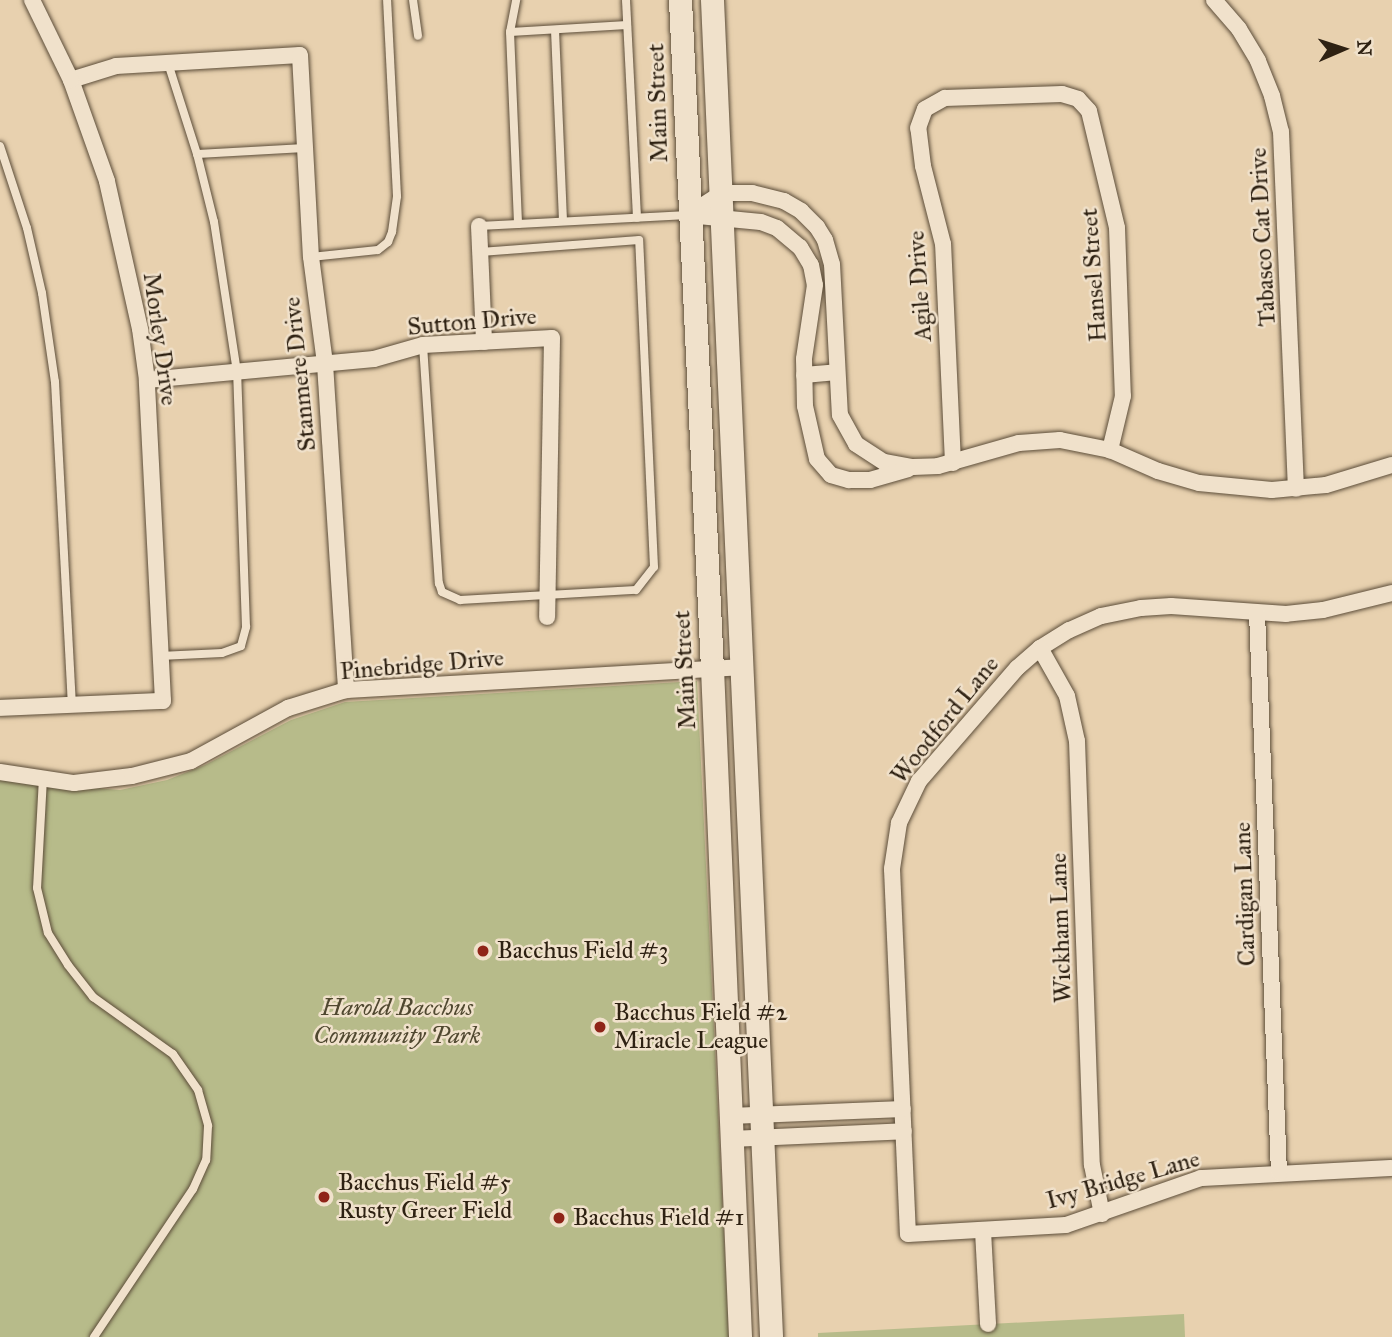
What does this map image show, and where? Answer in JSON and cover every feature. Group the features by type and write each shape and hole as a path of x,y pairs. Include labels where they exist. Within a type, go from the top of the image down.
{"main road":[{"name":"Main Street","path":"680,0 740,1337"},
{"path":"712,0 724,220 740,667 771,1337"}],"street":[{"name":"Morley Drive","path":"32,0 71,79 107,180 140,330 147,380 163,701 72,705"},
{"name":"Tabasco Cat Drive","path":"1214,0 1239,29 1258,61 1279,122 1283,154 1296,489"},
{"name":"Stanmere Drive","path":"169,63 300,55 311,257 326,364 346,690"},
{"path":"71,79 116,66 169,63"},
{"name":"Agile Drive","path":"953,463 943,244 925,176 918,135 919,119 925,109 945,98 1062,94 1081,101"},
{"name":"Hansel Street","path":"1081,101 1090,115 1117,228 1123,396 1110,450"},
{"path":"688,215 722,193 752,193 778,198 801,211 821,232 832,264 839,409 850,437 876,459 913,467"},
{"path":"688,215 724,220 752,220 777,228 792,238 807,257 815,279 816,294 805,342 805,406 814,450 823,469 843,480 870,480 913,467 953,463 1006,446 1037,441 1074,442 1110,450 1158,471 1199,483 1254,490 1296,489 1344,481 1392,465"},
{"path":"479,226 484,342"},
{"name":"Sutton Drive","path":"147,380 374,359 423,345 552,338 547,597"},
{"path":"804,375 837,372"},
{"name":"Woodford Lane","path":"908,1234 892,869 899,822 912,791 927,771 1012,673 1040,648 1083,623 1131,609 1171,606 1257,613 1315,611 1392,593"},
{"path":"547,597 547,617"},
{"name":"Cardigan Lane","path":"1257,613 1279,1174"},
{"name":"Wickham Lane","path":"1040,648 1068,696 1077,741 1092,1165 1102,1214"},
{"name":"Pinebridge Drive","path":"0,772 74,783 132,776 191,761 288,708 346,690 740,667"},
{"path":"0,708 72,705"},
{"path":"730,1127 760,1126 903,1109"},
{"path":"730,1127 904,1131"},
{"name":"Ivy Bridge Lane","path":"908,1234 1054,1227 1102,1214 1193,1180 1392,1168"},
{"path":"983,1231 988,1324"}],"lane":[{"path":"311,257 378,250 388,242 392,232 397,197 387,0"},
{"path":"412,0 418,36"},
{"path":"516,0 510,32 518,224"},
{"path":"626,0 637,218"},
{"path":"510,32 627,25"},
{"path":"555,30 563,221"},
{"path":"160,656 222,653 241,646 246,627 237,372 214,222 197,154 169,63"},
{"path":"0,146 26,228 42,293 55,382 72,705"},
{"path":"197,154 305,148"},
{"path":"479,226 688,215"},
{"path":"423,345 439,583 442,592 460,600 636,590 654,567 639,240 480,252"},
{"path":"43,778 37,888 48,933 93,997 173,1054 198,1090 208,1126 206,1160 193,1189 94,1337"}],"green space":[{"name":"Harold Bacchus Community Park","path":"697,681 729,1337 0,1337 0,780 120,790 167,780 205,765 291,720 345,702"},
{"path":"1184,1314 1185,1337 818,1337 818,1333"}],"place":[{"name":"Bacchus Field #3","path":"483,951"},
{"name":"Bacchus Field #2 Miracle League","path":"600,1027"},
{"name":"Bacchus Field #5 Rusty Greer Field","path":"324,1197"},
{"name":"Bacchus Field #1","path":"559,1218"}]}
